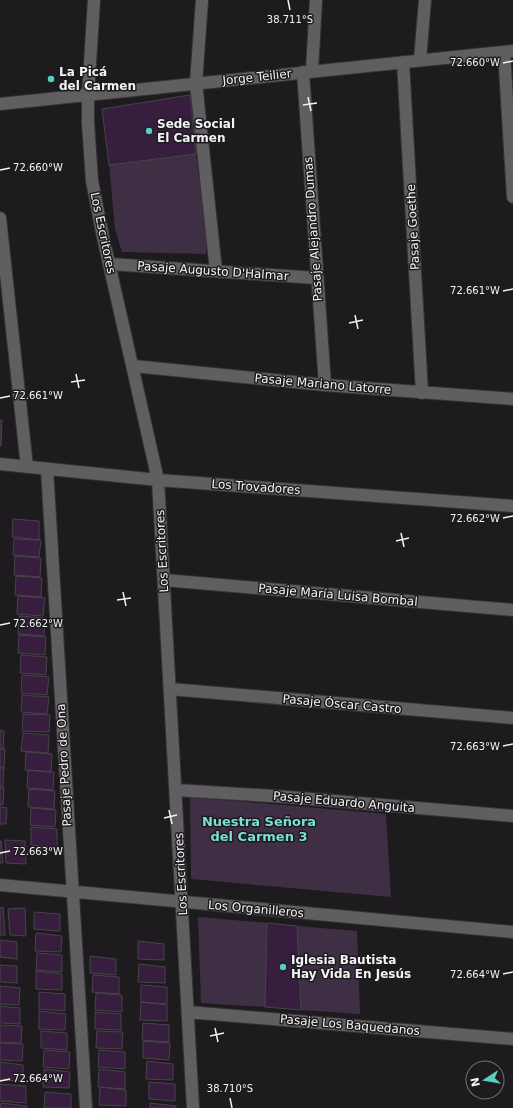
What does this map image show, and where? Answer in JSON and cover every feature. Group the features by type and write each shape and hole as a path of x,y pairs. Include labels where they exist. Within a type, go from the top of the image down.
{"street":[{"name":"Los Escritores","path":"94,0 88,95 88,131 92,181 101,230 110,264 158,480 193,1108"},
{"path":"202,0 196,83 216,272"},
{"name":"Pasaje Alejandro Dumas","path":"316,0 307,72 316,278 325,385"},
{"path":"420,60 425,0"},
{"name":"Jorge Teilier","path":"0,104 509,51"},
{"path":"509,51 513,197"},
{"name":"Pasaje Goethe","path":"403,62 422,393"},
{"path":"0,218 27,467"},
{"name":"Pasaje Augusto D'Halmar","path":"110,264 316,278"},
{"name":"Pasaje Mariano Latorre","path":"133,366 325,385 513,399"},
{"name":"Los Trovadores","path":"0,464 158,480 513,506"},
{"name":"Pasaje Pedro de Ona","path":"47,469 86,1108"},
{"name":"Pasaje María Luisa Bombal","path":"164,580 513,610"},
{"name":"Pasaje Óscar Castro","path":"170,689 513,718"},
{"name":"Pasaje Eduardo Anguita","path":"176,790 288,797 513,816"},
{"name":"Los Organilleros","path":"0,885 182,903 513,932"},
{"name":"Pasaje Los Baquedanos","path":"188,1012 513,1039"}],"shaded area":[{"path":"196,154 207,236 206,254 122,252 115,229 109,165"},
{"path":"190,797 386,814 391,897 191,879"},
{"path":"198,917 267,923 265,1007 201,1003"},
{"path":"297,926 357,931 360,1014 301,1010"}],"building":[{"name":"Sede Social El Carmen","path":"190,95 196,154 109,165 102,109"},
{"path":"0,420 2,420 1,446 0,446"},
{"path":"13,519 39,521 39,540 12,537"},
{"path":"14,539 41,540 39,557 13,555"},
{"path":"15,556 41,558 40,577 14,575"},
{"path":"16,576 42,578 41,597 15,595"},
{"path":"18,596 45,598 43,616 17,614"},
{"path":"19,616 45,618 44,636 18,634"},
{"path":"19,635 46,637 45,655 18,653"},
{"path":"21,655 47,657 46,675 20,673"},
{"path":"22,675 49,677 47,695 21,693"},
{"path":"22,695 49,697 47,714 21,712"},
{"path":"23,714 50,715 49,732 22,731"},
{"path":"0,730 4,731 3,749 0,748"},
{"path":"23,733 49,735 48,753 21,751"},
{"path":"0,749 5,749 4,768 0,767"},
{"path":"26,752 52,754 51,772 25,770"},
{"path":"0,768 4,768 3,787 0,787"},
{"path":"28,770 54,772 53,790 27,788"},
{"path":"0,788 4,788 3,805 0,805"},
{"path":"29,789 55,791 54,809 28,807"},
{"path":"0,807 7,808 6,824 0,824"},
{"path":"31,808 56,810 55,827 30,825"},
{"path":"31,827 57,829 57,848 31,845"},
{"path":"5,840 25,841 26,864 6,863"},
{"path":"1,841 3,863 0,863"},
{"path":"3,907 5,935 0,935 0,908"},
{"path":"25,908 26,936 10,935 8,909"},
{"path":"34,912 60,914 60,931 34,929"},
{"name":"Iglesia Bautista Hay Vida En Jesús","path":"267,923 297,926 301,1010 265,1007"},
{"path":"36,933 62,936 61,952 35,951"},
{"path":"0,940 17,942 17,959 0,957"},
{"path":"138,941 164,944 164,960 138,959"},
{"path":"37,953 62,955 62,972 36,970"},
{"path":"90,956 116,959 116,975 90,973"},
{"path":"139,964 165,967 165,983 138,982"},
{"path":"0,965 17,966 17,983 0,982"},
{"path":"36,971 62,974 62,990 36,989"},
{"path":"93,975 119,977 119,994 92,992"},
{"path":"141,985 167,987 167,1004 141,1002"},
{"path":"0,986 20,988 19,1005 0,1004"},
{"path":"39,992 65,994 65,1011 39,1009"},
{"path":"96,993 122,995 122,1012 95,1010"},
{"path":"141,1002 167,1005 167,1021 140,1020"},
{"path":"0,1006 20,1008 20,1024 0,1023"},
{"path":"39,1011 66,1014 65,1030 39,1029"},
{"path":"95,1012 121,1014 121,1030 95,1029"},
{"path":"143,1023 169,1025 169,1042 142,1040"},
{"path":"0,1025 22,1026 21,1043 0,1042"},
{"path":"41,1031 67,1033 67,1050 41,1048"},
{"path":"97,1031 123,1032 122,1049 96,1048"},
{"path":"143,1041 170,1043 169,1060 143,1058"},
{"path":"0,1043 23,1044 22,1061 0,1060"},
{"path":"44,1050 70,1052 69,1069 43,1067"},
{"path":"99,1050 125,1052 125,1069 98,1067"},
{"path":"147,1061 173,1064 173,1080 146,1079"},
{"path":"0,1062 23,1065 23,1081 0,1080"},
{"path":"44,1069 70,1072 69,1088 43,1087"},
{"path":"99,1069 125,1072 125,1089 98,1087"},
{"path":"149,1082 175,1084 175,1101 149,1099"},
{"path":"0,1084 26,1086 26,1103 0,1101"},
{"path":"100,1087 126,1090 126,1106 99,1105"},
{"path":"45,1092 71,1094 71,1108 44,1108"},
{"path":"1,1103 27,1106 27,1108 0,1108"},
{"path":"150,1103 176,1106 176,1108 150,1108"}],"place":[{"name":"La Picá del Carmen","path":"51,79"},
{"name":"Sede Social El Carmen","path":"149,131"},
{"name":"Iglesia Bautista Hay Vida En Jesús","path":"283,967"}],"district":[{"name":"Nuestra Señora del Carmen 3","path":"259,828"}]}
